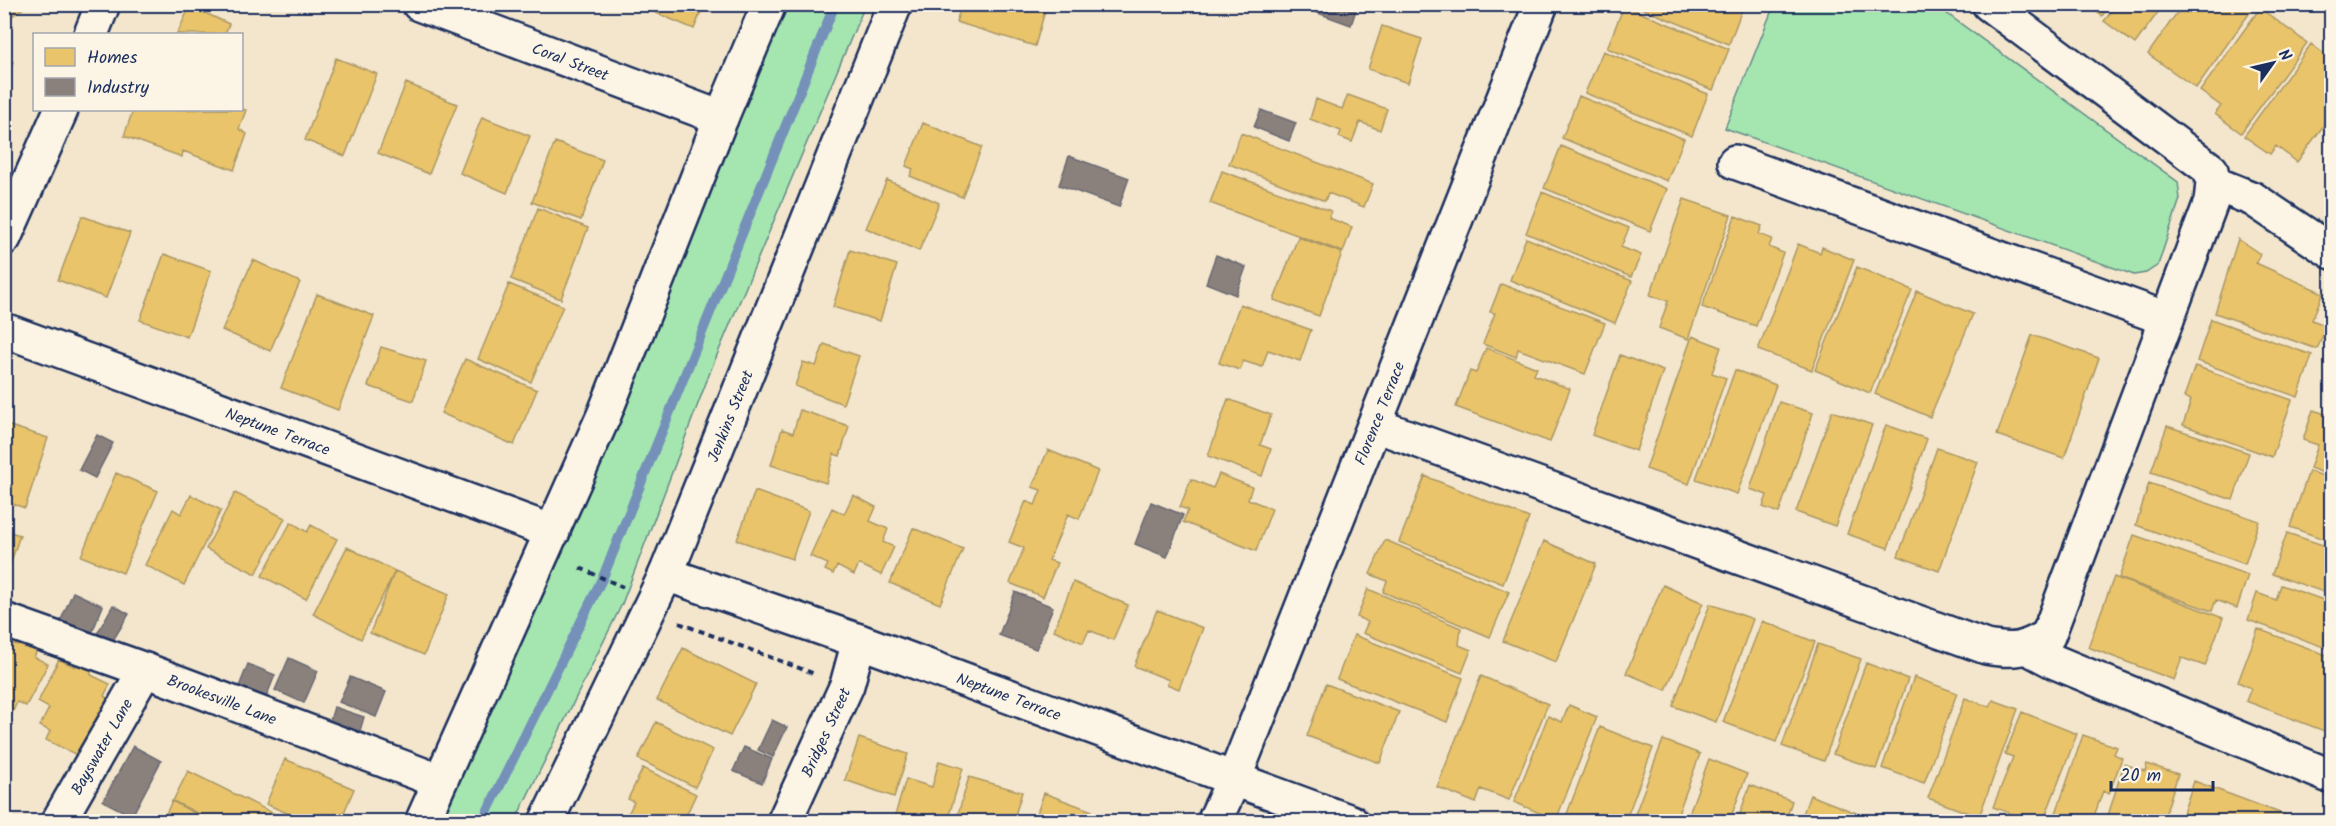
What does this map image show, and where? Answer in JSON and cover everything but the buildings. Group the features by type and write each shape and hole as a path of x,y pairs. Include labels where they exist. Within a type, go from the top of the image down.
{"street":[{"path":"91,33 103,4"},
{"name":"Coral Street","path":"419,4 722,118"},
{"path":"422,822 604,414 769,4"},
{"name":"Jenkins Street","path":"546,822 666,574 894,4"},
{"name":"Florence Terrace","path":"1214,822 1234,779 1541,4"},
{"path":"1375,425 1986,647 2008,651 2028,648 2048,636 2211,202 2213,183 2211,170 1989,4"},
{"path":"4,238 61,111"},
{"path":"1735,162 2167,319"},
{"path":"2213,183 2253,199 2331,252"},
{"name":"Neptune Terrace","path":"4,330 553,532"},
{"name":"Neptune Terrace","path":"666,574 859,641 1351,822"},
{"name":"Brookesville Lane","path":"4,620 145,670 439,782"},
{"name":"Bridges Street","path":"784,822 847,686 859,641"},
{"path":"2028,648 2055,662 2331,777"},
{"name":"Bayswater Lane","path":"58,822 145,670"}],"path":[{"path":"580,568 626,589"},
{"path":"677,622 821,676"}],"green space":[{"path":"786,5 865,5 712,367 622,604 515,821 438,822 558,561"},
{"path":"1774,5 1935,5 2178,182 2180,199 2158,265 2146,273 2134,275 1725,128"}],"waterway":[{"path":"482,822 603,577 835,4"}]}
